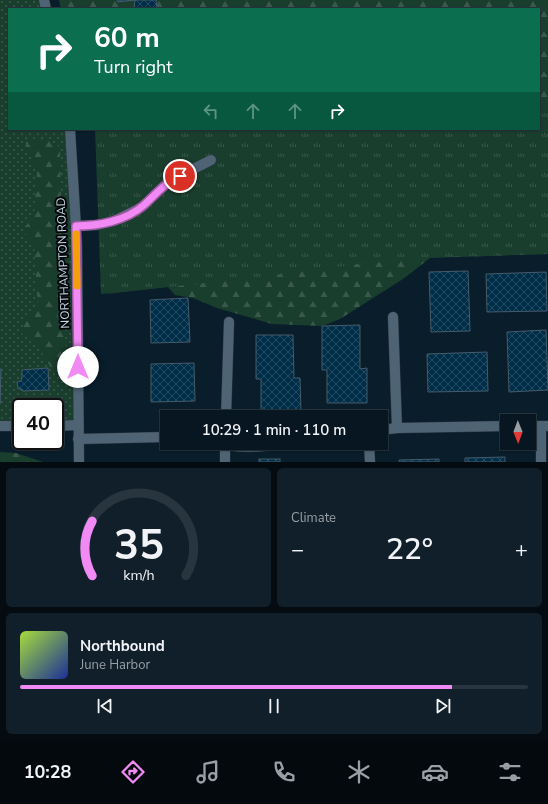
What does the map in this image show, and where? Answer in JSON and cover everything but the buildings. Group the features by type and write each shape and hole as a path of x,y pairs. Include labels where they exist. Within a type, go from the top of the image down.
{"street":[{"name":"NORTHAMPTON ROAD","path":"71,132 76,226 79,337 79,462"},
{"path":"76,226 97,225 114,221 142,207 168,182 211,160"},
{"path":"393,317 397,428"},
{"path":"226,410 229,322"},
{"path":"64,426 78,425"},
{"path":"0,426 12,426"},
{"path":"388,429 500,426"},
{"path":"541,462 545,426"},
{"path":"78,439 160,436"},
{"path":"223,450 225,462"},
{"path":"369,450 370,462"}],"green space":[{"path":"0,0 44,0 46,8 8,8 8,130 70,130 78,425 64,426 64,398 12,398 12,426 0,426"},
{"path":"59,0 548,0 548,254 430,258 403,279 340,319 322,326 272,324 217,308 193,298 175,295 168,287 106,294 536,130 540,130 540,8 61,8"},
{"path":"548,104 548,254 437,257 359,264 254,278 101,294 95,130 540,130 540,105"},
{"path":"24,139 47,140 60,147 63,313 68,366 64,377 55,374 38,347 22,334 26,317 38,308 34,244 23,231 34,214 37,171"},
{"path":"0,452 16,453 43,462 0,462"}],"slow traffic":[{"path":"76,234 77,286"}],"route":[{"path":"78,367 79,337 76,226 97,225 114,221 142,207 168,182 180,176"}]}
